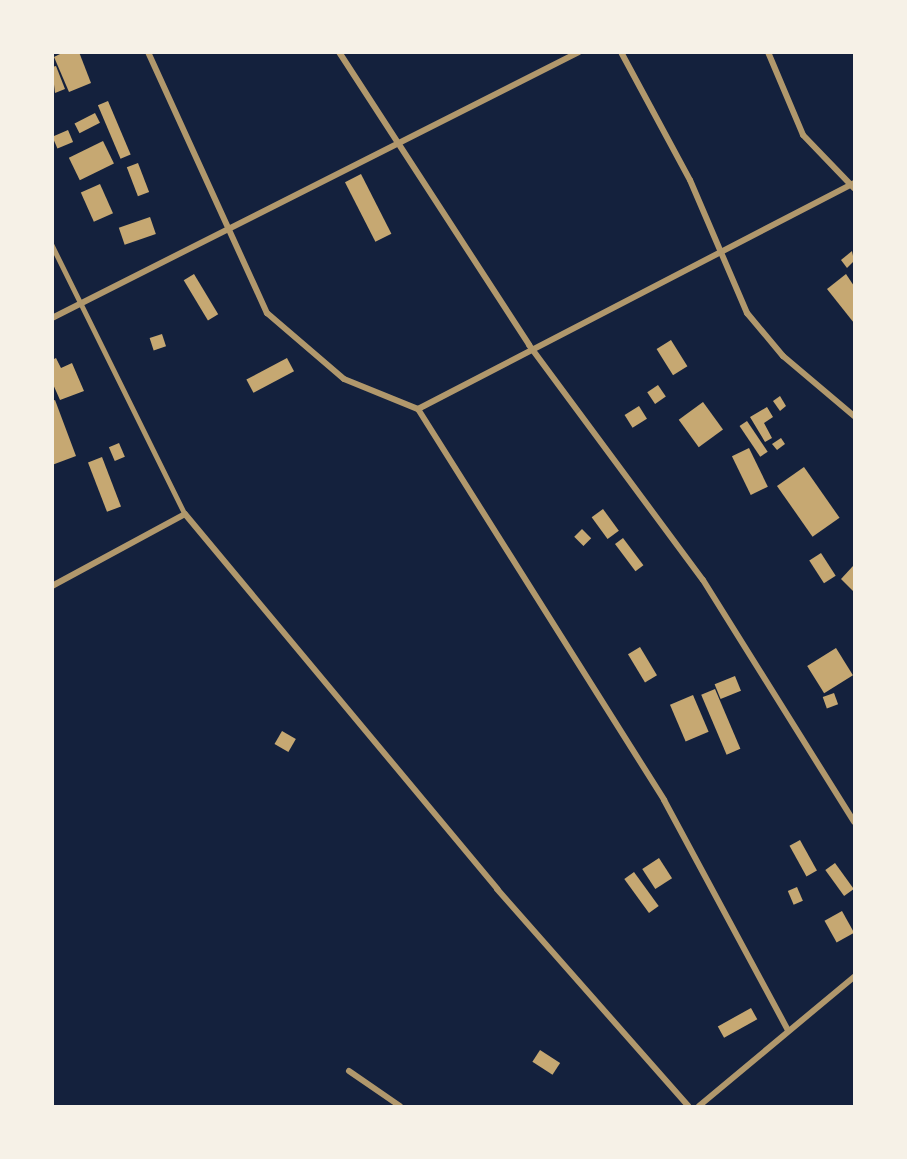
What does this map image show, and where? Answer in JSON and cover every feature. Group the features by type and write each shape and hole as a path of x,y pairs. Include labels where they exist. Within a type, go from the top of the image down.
{"street":[{"path":"148,52 267,313 344,379 418,409 664,800 788,1030"},
{"path":"339,52 400,142 532,350 703,580 855,822"},
{"path":"52,318 227,227 579,52"},
{"path":"621,52 690,180 754,321 783,356 855,416"},
{"path":"418,409 853,185 803,135 768,52"},
{"path":"52,586 185,514 497,889 688,1107"},
{"path":"699,1107 788,1030 855,977"},
{"path":"349,1071 400,1107"}],"lane":[{"path":"52,245 185,514"}],"building":[{"path":"64,52 79,52 91,83 69,92 54,57"},
{"path":"56,66 65,89 55,93 52,67"},
{"path":"108,101 131,154 121,159 98,105"},
{"path":"95,113 100,123 80,133 75,123"},
{"path":"68,130 73,142 57,149 52,137"},
{"path":"103,141 114,163 80,180 69,158"},
{"path":"138,163 149,192 138,196 127,167"},
{"path":"361,174 391,234 375,242 345,182"},
{"path":"100,184 113,213 94,222 81,193"},
{"path":"150,217 156,234 125,245 119,228"},
{"path":"852,251 854,261 847,268 841,260"},
{"path":"194,274 218,314 208,320 184,280"},
{"path":"846,274 854,286 854,323 827,289"},
{"path":"162,334 166,346 154,350 150,338"},
{"path":"671,340 687,366 673,375 657,349"},
{"path":"56,358 61,368 72,363 84,391 60,400 52,382 52,360"},
{"path":"287,358 294,371 253,393 246,380"},
{"path":"658,385 666,397 655,404 647,392"},
{"path":"780,396 786,406 780,411 773,401"},
{"path":"55,400 76,456 52,465 52,401"},
{"path":"703,402 723,430 699,447 679,420"},
{"path":"639,406 647,419 633,428 625,415"},
{"path":"767,407 773,417 764,423 772,438 765,442 750,417"},
{"path":"747,421 768,452 760,457 740,426"},
{"path":"781,438 785,444 777,450 772,444"},
{"path":"119,443 125,457 115,461 109,447"},
{"path":"749,448 768,487 751,495 732,456"},
{"path":"102,457 121,506 107,512 88,462"},
{"path":"804,467 840,518 813,537 777,486"},
{"path":"603,509 619,531 608,539 592,517"},
{"path":"582,529 591,538 583,546 574,537"},
{"path":"623,538 643,565 635,571 615,544"},
{"path":"821,553 836,576 824,583 809,561"},
{"path":"854,567 854,592 841,579"},
{"path":"640,647 657,675 645,682 628,654"},
{"path":"836,648 853,675 824,693 807,666"},
{"path":"735,676 741,691 721,699 715,684"},
{"path":"715,689 740,749 727,755 701,695"},
{"path":"834,693 838,704 827,708 823,697"},
{"path":"693,695 709,732 686,742 670,705"},
{"path":"282,731 296,739 288,752 274,744"},
{"path":"800,840 817,871 806,876 790,846"},
{"path":"659,858 672,878 655,889 642,869"},
{"path":"835,863 854,889 844,896 825,870"},
{"path":"634,872 659,906 649,913 624,879"},
{"path":"797,887 803,901 794,905 788,891"},
{"path":"842,911 854,933 837,943 825,921"},
{"path":"751,1008 757,1019 724,1038 718,1026"},
{"path":"540,1050 560,1063 553,1075 532,1062"}]}
